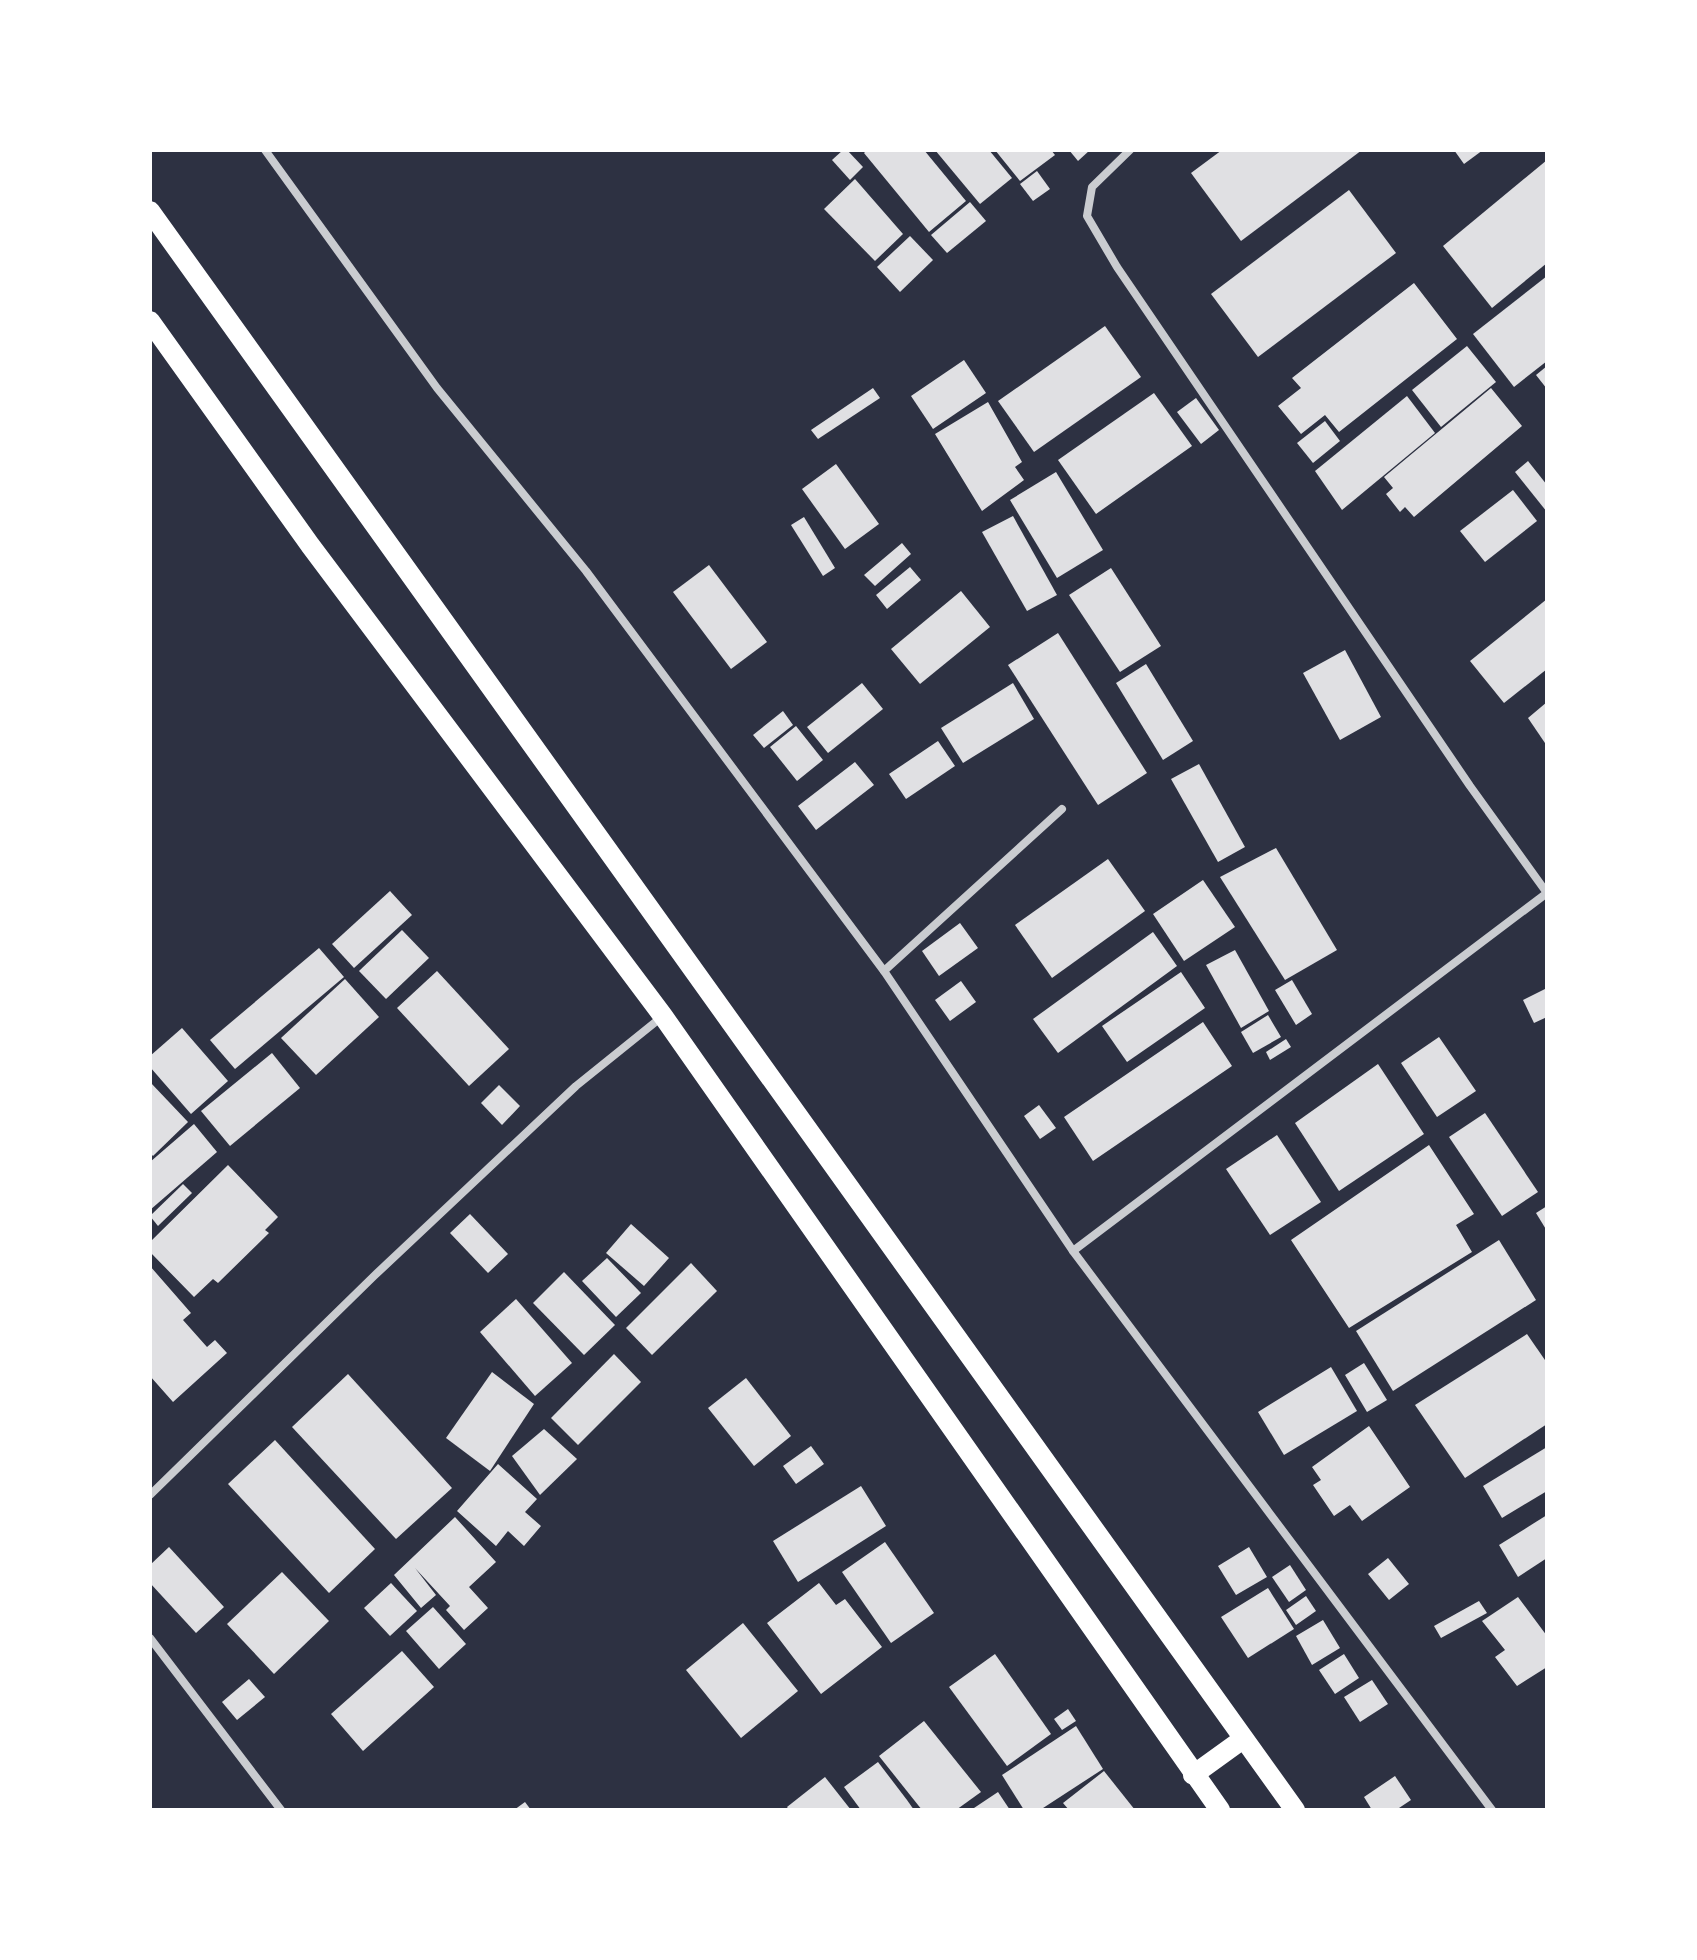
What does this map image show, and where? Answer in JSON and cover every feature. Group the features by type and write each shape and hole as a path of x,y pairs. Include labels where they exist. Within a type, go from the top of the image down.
{"main road":[{"path":"150,211 1295,1810"},
{"path":"150,321 310,545 663,1016 1220,1810"},
{"path":"1193,1775 1243,1739"}],"street":[{"path":"265,150 437,388 586,571 884,971 1073,1251 1492,1810"},
{"path":"1073,1251 1547,893 1461,773 1117,267 1087,216 1092,187 1130,150"},
{"path":"884,971 1062,809"},
{"path":"150,1495 374,1276 576,1086 663,1016"},
{"path":"150,1638 281,1810"}],"building":[{"path":"847,150 863,167 850,180 832,160"},
{"path":"867,150 924,150 966,201 929,232 864,153"},
{"path":"935,150 989,150 1012,178 980,204"},
{"path":"995,150 1051,150 1055,155 1020,181"},
{"path":"1069,150 1090,150 1078,161"},
{"path":"1222,150 1362,150 1241,241 1191,173"},
{"path":"1454,150 1483,150 1464,164"},
{"path":"1547,160 1547,263 1492,308 1443,246"},
{"path":"1037,171 1050,189 1033,201 1020,184"},
{"path":"855,179 903,234 875,261 824,209"},
{"path":"1349,190 1396,253 1258,357 1211,294"},
{"path":"970,202 986,221 947,253 931,235"},
{"path":"910,236 933,260 900,292 877,267"},
{"path":"1547,276 1547,361 1514,387 1473,334"},
{"path":"1414,283 1457,339 1339,432 1325,415 1301,434 1278,406 1301,388 1292,378"},
{"path":"1105,326 1141,377 1034,452 998,401"},
{"path":"1467,346 1496,382 1441,427 1412,390"},
{"path":"964,360 986,393 933,429 911,396"},
{"path":"1547,366 1547,389 1536,375"},
{"path":"873,388 880,398 818,439 811,430"},
{"path":"1491,388 1522,426 1414,517 1405,507 1400,512 1386,494 1393,488 1384,477"},
{"path":"1154,393 1192,446 1096,514 1058,460"},
{"path":"1407,396 1435,433 1342,510 1315,471"},
{"path":"1196,398 1219,430 1201,444 1177,412"},
{"path":"988,402 1022,462 1015,467 1024,480 982,511 935,434"},
{"path":"1325,421 1340,441 1313,463 1297,443"},
{"path":"1528,461 1547,485 1547,512 1515,472"},
{"path":"836,464 879,524 845,549 802,489"},
{"path":"1056,472 1103,550 1057,578 1010,500"},
{"path":"1513,490 1537,521 1485,562 1460,531"},
{"path":"1013,516 1057,595 1027,611 982,532"},
{"path":"804,517 835,568 823,576 791,525"},
{"path":"902,543 911,554 875,586 864,575"},
{"path":"709,565 767,642 731,669 673,592"},
{"path":"910,567 921,580 887,609 876,595"},
{"path":"1111,568 1161,646 1120,672 1069,595"},
{"path":"961,591 990,627 920,684 891,649"},
{"path":"1547,599 1547,669 1504,703 1470,661"},
{"path":"1058,633 1147,773 1098,805 1008,665"},
{"path":"1345,650 1381,717 1340,740 1303,673"},
{"path":"1146,664 1193,741 1163,760 1116,683"},
{"path":"862,683 883,709 828,753 807,727"},
{"path":"1013,683 1034,719 963,763 941,728"},
{"path":"1547,702 1547,746 1528,718"},
{"path":"783,711 793,725 764,748 753,735"},
{"path":"796,726 823,760 797,781 770,747"},
{"path":"938,741 955,766 906,799 889,774"},
{"path":"855,762 874,785 816,830 798,806"},
{"path":"1199,764 1245,847 1218,862 1171,779"},
{"path":"1276,848 1337,950 1285,980 1220,877"},
{"path":"1108,859 1145,911 1052,978 1015,925"},
{"path":"1203,880 1235,927 1184,961 1153,914"},
{"path":"390,891 412,915 354,968 332,944"},
{"path":"960,923 978,948 939,976 922,951"},
{"path":"402,930 429,958 386,999 359,971"},
{"path":"1153,932 1177,966 1058,1053 1033,1019"},
{"path":"319,948 344,977 235,1069 210,1040"},
{"path":"1235,950 1269,1011 1241,1028 1206,965"},
{"path":"437,971 509,1049 469,1086 397,1008"},
{"path":"1181,972 1205,1008 1127,1062 1102,1026"},
{"path":"345,979 379,1017 316,1075 281,1038"},
{"path":"1292,980 1312,1014 1296,1025 1275,990"},
{"path":"961,981 976,1002 950,1021 935,1000"},
{"path":"1547,988 1547,1017 1534,1023 1523,1000"},
{"path":"1268,1015 1281,1037 1253,1053 1241,1032"},
{"path":"1203,1022 1232,1066 1093,1161 1064,1117"},
{"path":"182,1028 228,1081 191,1114 150,1067 150,1056"},
{"path":"1439,1037 1476,1091 1437,1117 1401,1063"},
{"path":"1286,1039 1291,1047 1270,1060 1266,1052"},
{"path":"272,1053 300,1088 230,1146 201,1111"},
{"path":"1378,1064 1424,1134 1339,1191 1295,1123"},
{"path":"150,1082 188,1122 153,1156 150,1153"},
{"path":"499,1085 520,1106 502,1125 481,1103"},
{"path":"1039,1105 1056,1128 1040,1139 1024,1116"},
{"path":"1485,1113 1538,1192 1502,1216 1449,1137"},
{"path":"194,1124 217,1152 150,1210 150,1162"},
{"path":"1277,1135 1321,1202 1270,1235 1226,1169"},
{"path":"1429,1145 1474,1214 1456,1225 1472,1252 1349,1328 1291,1240"},
{"path":"228,1165 278,1217 265,1230 269,1233 218,1283 213,1279 194,1297 150,1252 150,1242"},
{"path":"183,1184 192,1193 158,1226 150,1216"},
{"path":"1547,1206 1547,1231 1536,1213"},
{"path":"470,1214 508,1254 488,1273 450,1233"},
{"path":"631,1224 669,1258 644,1286 606,1253"},
{"path":"1499,1240 1536,1300 1393,1391 1356,1331"},
{"path":"607,1258 641,1293 616,1317 582,1281"},
{"path":"691,1263 717,1291 652,1355 626,1328"},
{"path":"150,1266 191,1313 183,1320 207,1347 215,1340 227,1353 173,1402 150,1376"},
{"path":"564,1272 615,1325 584,1355 533,1303"},
{"path":"516,1299 572,1363 535,1396 480,1332"},
{"path":"1527,1334 1547,1363 1547,1424 1465,1478 1415,1405"},
{"path":"614,1354 641,1382 578,1445 551,1418"},
{"path":"1364,1363 1387,1400 1367,1412 1345,1375"},
{"path":"1331,1367 1357,1411 1284,1455 1258,1412"},
{"path":"492,1372 534,1404 490,1471 446,1438"},
{"path":"348,1374 452,1488 396,1539 292,1427"},
{"path":"746,1378 791,1436 754,1466 708,1408"},
{"path":"1369,1426 1410,1487 1362,1521 1350,1505 1334,1516 1313,1485 1321,1480 1312,1467"},
{"path":"544,1429 577,1459 540,1495 512,1456"},
{"path":"275,1440 375,1549 329,1593 228,1484"},
{"path":"811,1446 824,1464 796,1484 783,1466"},
{"path":"1547,1447 1547,1491 1502,1518 1483,1486"},
{"path":"498,1464 537,1499 525,1512 541,1526 524,1546 508,1531 496,1546 457,1511"},
{"path":"861,1486 886,1526 798,1582 773,1541"},
{"path":"1547,1515 1547,1558 1518,1577 1499,1545"},
{"path":"455,1517 496,1562 469,1587 488,1608 464,1630 446,1610 450,1606 415,1568 436,1595 421,1608 394,1575"},
{"path":"885,1542 934,1613 891,1643 842,1572"},
{"path":"169,1547 224,1607 196,1633 150,1583 150,1565"},
{"path":"1249,1547 1267,1577 1236,1595 1218,1566"},
{"path":"1388,1558 1409,1584 1389,1600 1368,1574"},
{"path":"1290,1565 1306,1590 1289,1602 1272,1577"},
{"path":"282,1572 329,1621 274,1674 227,1624"},
{"path":"391,1583 417,1611 390,1636 364,1608"},
{"path":"819,1583 836,1605 845,1599 882,1647 821,1694 767,1623"},
{"path":"1268,1588 1294,1629 1248,1658 1221,1617"},
{"path":"1306,1596 1316,1611 1296,1625 1286,1610"},
{"path":"1518,1597 1547,1636 1547,1667 1517,1686 1495,1657 1505,1650 1482,1621"},
{"path":"1479,1601 1487,1613 1441,1638 1434,1626"},
{"path":"433,1607 466,1644 439,1669 406,1631"},
{"path":"1323,1620 1340,1648 1312,1665 1296,1636"},
{"path":"743,1623 798,1691 741,1738 686,1670"},
{"path":"402,1651 434,1687 363,1751 331,1714"},
{"path":"995,1654 1051,1734 1007,1766 949,1687"},
{"path":"1344,1654 1359,1678 1335,1694 1319,1670"},
{"path":"249,1679 265,1697 237,1720 222,1702"},
{"path":"1372,1680 1388,1704 1360,1722 1344,1697"},
{"path":"1068,1709 1076,1721 1062,1730 1054,1719"},
{"path":"924,1721 981,1792 956,1810 922,1810 879,1756"},
{"path":"1076,1726 1103,1769 1040,1810 1024,1810 1002,1775"},
{"path":"878,1762 914,1810 861,1810 844,1787"},
{"path":"1104,1771 1135,1810 1069,1810 1063,1803"},
{"path":"1395,1776 1411,1800 1396,1810 1372,1810 1364,1797"},
{"path":"825,1777 851,1810 789,1810 787,1807"},
{"path":"998,1792 1010,1810 971,1810"},
{"path":"525,1802 531,1810 514,1810"}]}
